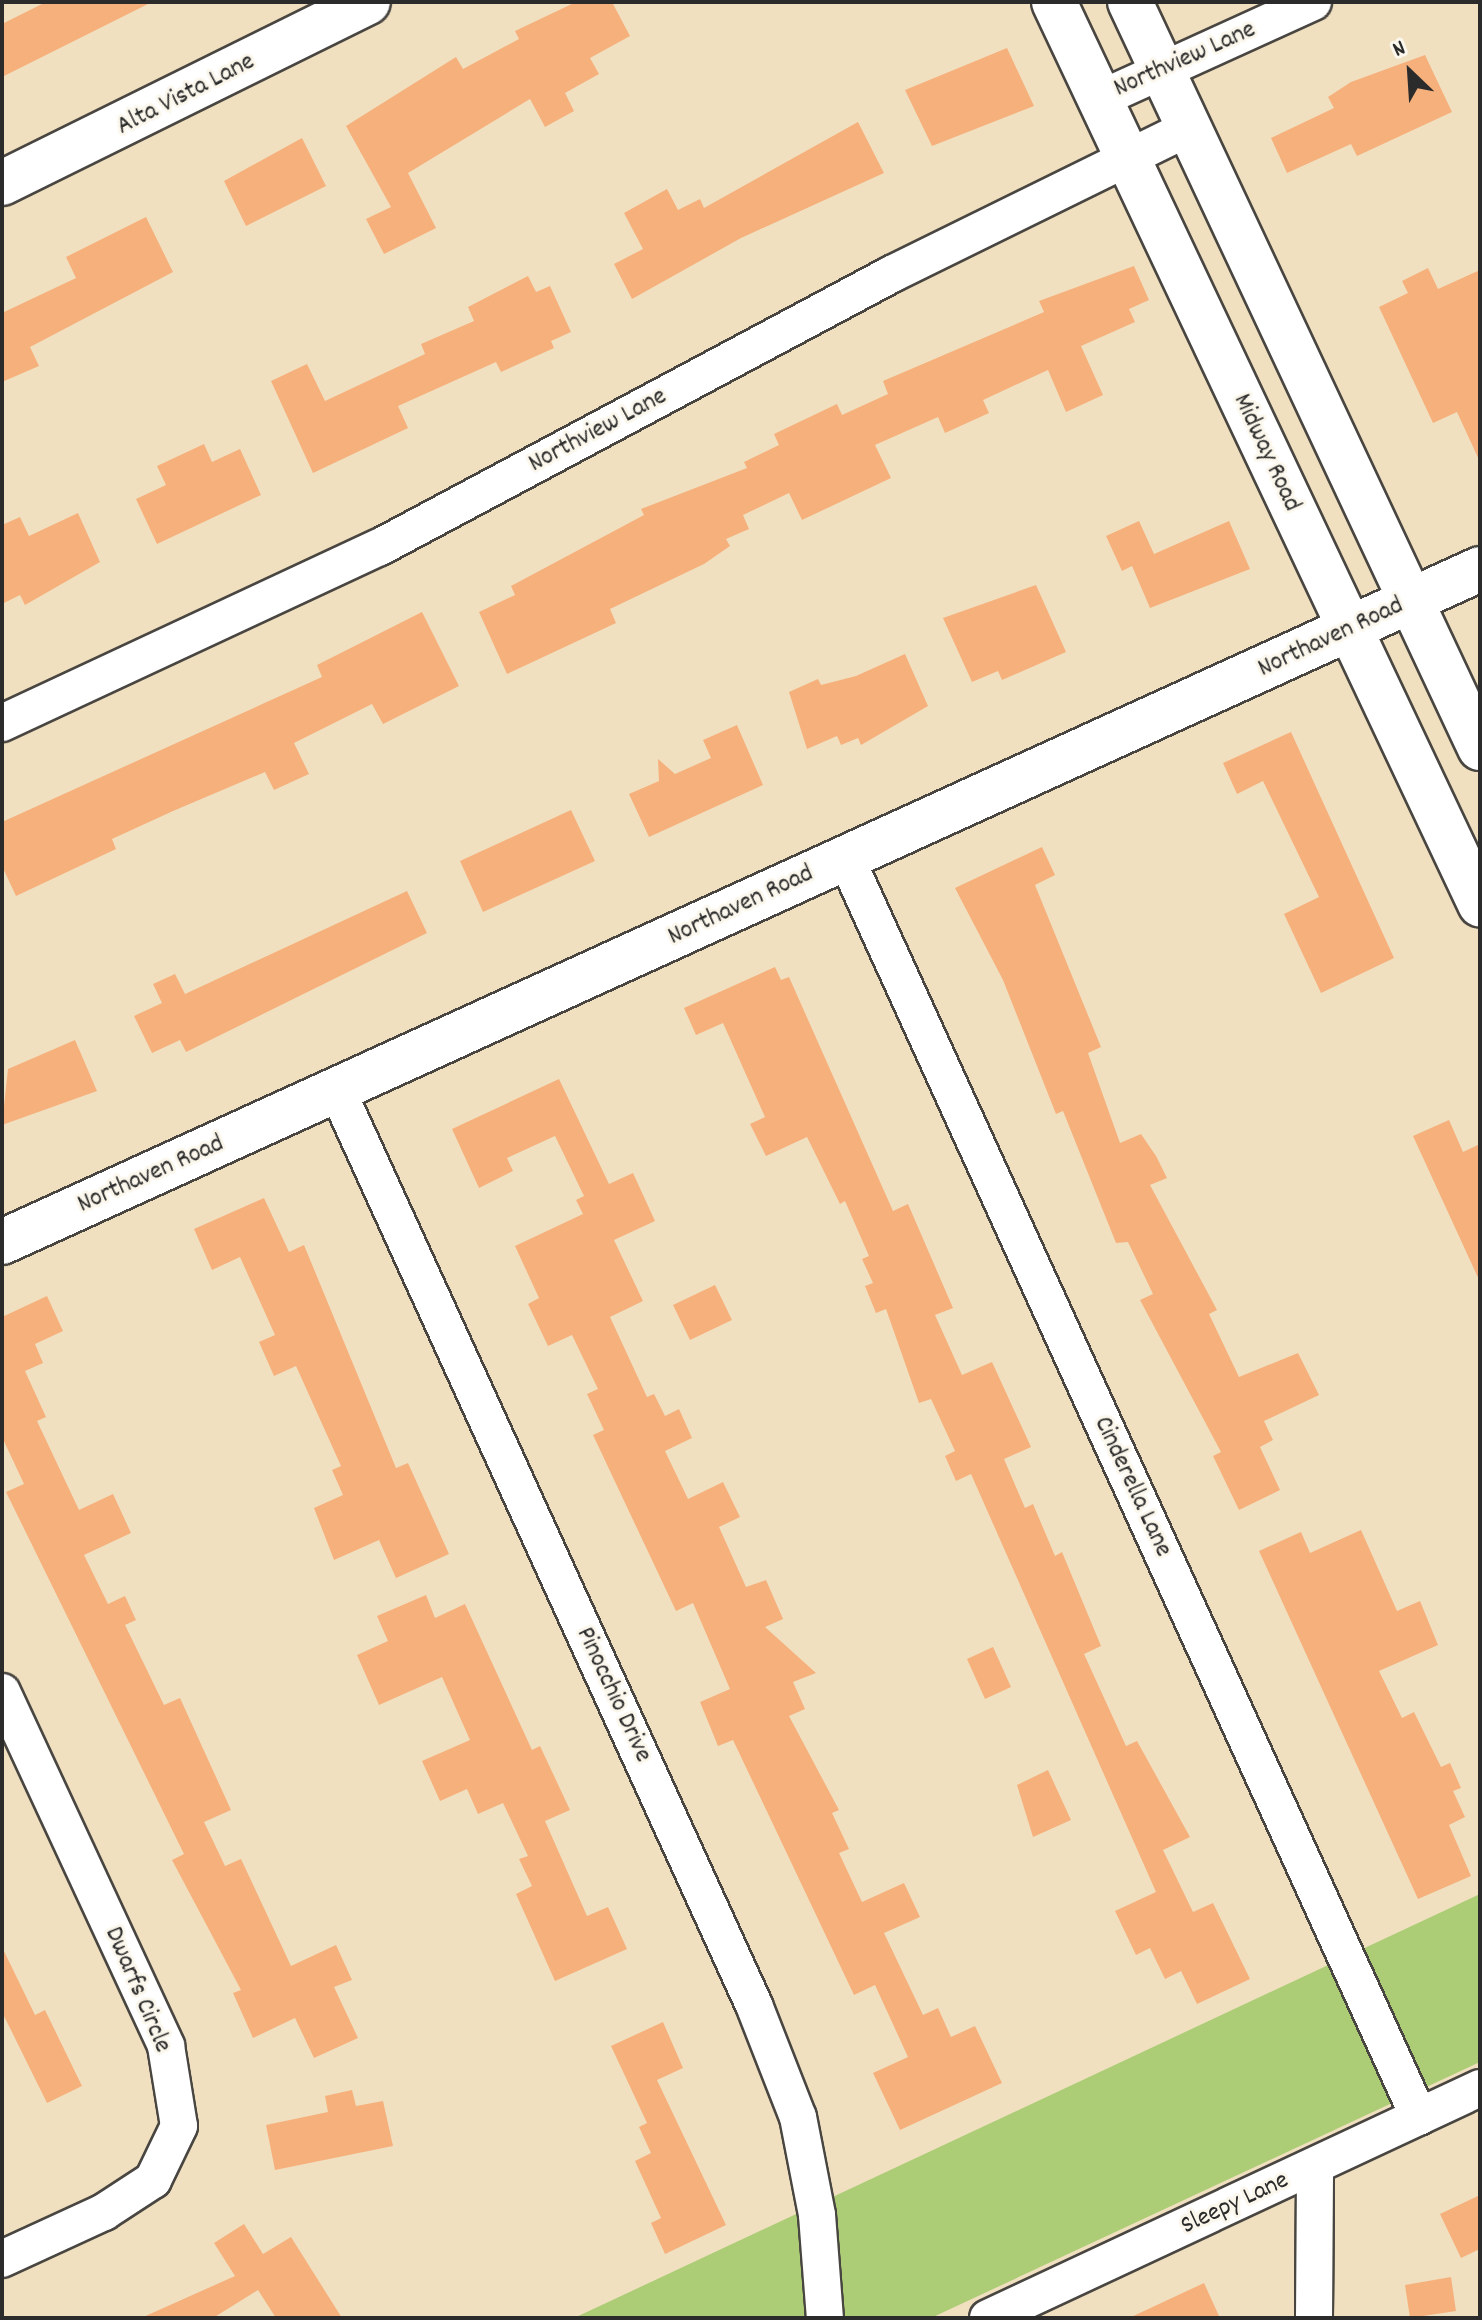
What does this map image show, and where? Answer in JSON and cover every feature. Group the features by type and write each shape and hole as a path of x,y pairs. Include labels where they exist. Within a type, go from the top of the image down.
{"street":[{"name":"Alta Vista Lane","path":"2,183 368,2"},
{"name":"Midway Road","path":"1054,2 1480,904"},
{"path":"1130,2 1480,748"},
{"name":"Northview Lane","path":"1100,99 1313,2"},
{"name":"Northview Lane","path":"2,723 380,547 1127,156 1189,128"},
{"name":"Northaven Road","path":"2,1242 1350,631 1480,569"},
{"name":"Cinderella Lane","path":"846,858 1419,2117"},
{"name":"Pinocchio Drive","path":"337,1090 754,2005 798,2117 817,2215 825,2318"},
{"name":"Dwarfs Circle","path":"2,1692 166,2046 179,2126 153,2180 2,2259"},
{"name":"Sleepy Lane","path":"988,2318 1480,2088"},
{"path":"1314,2318 1315,2167"}],"green space":[{"path":"1480,1894 1480,2062 931,2318 574,2318"}],"building":[{"path":"46,2 152,2 2,77 2,24"},
{"path":"576,2 612,2 630,36 590,58 599,74 565,93 574,111 545,127 530,99 408,173 436,228 384,254 366,219 391,207 346,126 456,57 463,69 519,39 515,31"},
{"path":"1007,48 1034,106 932,146 905,90"},
{"path":"1425,55 1452,112 1357,156 1351,144 1287,173 1271,138 1334,108 1328,97 1351,82"},
{"path":"858,122 884,173 741,238 632,299 614,264 643,249 624,213 667,189 678,210 700,199 704,208"},
{"path":"302,138 326,186 246,226 224,181"},
{"path":"146,217 173,272 30,347 39,366 2,382 2,313 76,278 66,257"},
{"path":"1134,266 1149,300 1129,309 1135,322 1081,346 1103,395 1066,412 1048,370 983,400 989,413 945,433 938,417 875,445 891,478 802,520 789,493 743,515 749,529 726,539 730,546 704,564 610,609 616,623 507,674 479,612 515,595 511,586 644,515 641,509 747,468 744,462 779,445 774,434 837,404 842,415 888,394 883,381 1044,312 1039,301"},
{"path":"1428,268 1438,289 1480,270 1480,462 1457,412 1433,423 1379,307 1408,293 1402,281"},
{"path":"528,276 536,292 550,286 571,332 551,341 554,348 501,372 496,362 398,406 408,428 313,473 271,381 307,364 325,401 425,354 421,344 474,321 468,307"},
{"path":"204,444 212,462 240,449 261,495 157,544 136,499 166,485 157,466"},
{"path":"78,513 100,562 25,605 20,595 2,604 2,525 20,517 29,536"},
{"path":"1139,521 1154,554 1229,521 1250,569 1150,608 1132,566 1122,571 1106,536"},
{"path":"1036,585 1066,652 1002,680 998,671 972,682 943,618"},
{"path":"422,612 459,686 383,724 372,704 294,743 309,774 274,790 265,772 112,839 116,849 16,896 2,866 2,822 322,677 317,665"},
{"path":"905,654 928,706 861,745 858,738 841,745 837,736 807,749 789,692 818,679 821,685 856,676"},
{"path":"737,725 763,785 649,837 629,794 659,781 658,759 675,774 711,758 703,740"},
{"path":"1291,732 1394,958 1321,993 1284,914 1319,897 1263,781 1237,794 1223,763"},
{"path":"571,810 595,861 483,912 460,861"},
{"path":"1042,847 1055,875 1035,885 1101,1047 1088,1053 1120,1143 1141,1134 1156,1156 1167,1178 1150,1185 1217,1310 1209,1314 1239,1377 1298,1353 1319,1395 1264,1421 1273,1440 1260,1447 1280,1490 1239,1510 1213,1456 1221,1452 1140,1300 1153,1294 1128,1242 1116,1243 1063,1111 1056,1114 1003,980 955,888"},
{"path":"407,891 427,933 186,1052 180,1040 152,1053 134,1016 162,1003 153,984 175,974 185,994"},
{"path":"775,967 781,980 789,977 893,1211 908,1204 953,1308 935,1315 962,1375 992,1362 1031,1447 1004,1459 1025,1508 1033,1504 1055,1556 1062,1552 1101,1646 1084,1654 1126,1746 1137,1741 1190,1837 1163,1850 1193,1912 1213,1903 1250,1979 1197,2004 1181,1971 1165,1979 1150,1948 1136,1955 1115,1911 1156,1892 971,1474 956,1481 945,1456 955,1451 931,1399 919,1403 886,1309 876,1313 865,1286 873,1283 862,1259 869,1256 845,1201 840,1204 807,1137 766,1156 750,1124 765,1117 723,1023 696,1035 684,1008"},
{"path":"75,1040 97,1091 2,1125 8,1069"},
{"path":"559,1079 609,1184 633,1173 655,1221 614,1240 643,1301 610,1317 647,1397 654,1394 665,1416 679,1409 692,1438 665,1451 688,1499 723,1482 740,1517 719,1527 746,1587 766,1580 783,1619 765,1627 816,1673 793,1682 805,1709 789,1716 839,1810 832,1813 849,1849 839,1853 862,1902 904,1883 920,1917 884,1933 923,2015 938,2008 951,2037 975,2026 1002,2083 900,2130 873,2073 908,2057 875,1985 854,1995 733,1740 718,1746 700,1702 730,1689 693,1603 676,1611 593,1435 604,1430 587,1394 598,1389 572,1335 548,1346 528,1304 539,1298 515,1246 583,1214 576,1200 584,1196 555,1136 507,1158 513,1171 479,1188 452,1129"},
{"path":"1449,1120 1463,1152 1480,1144 1480,1282 1413,1136"},
{"path":"264,1198 289,1252 304,1245 396,1468 408,1463 449,1554 396,1578 379,1540 334,1560 314,1508 343,1495 332,1470 341,1466 296,1366 274,1376 259,1342 275,1335 240,1257 212,1270 194,1229"},
{"path":"715,1285 732,1320 690,1340 673,1305"},
{"path":"47,1296 63,1331 35,1344 43,1363 25,1371 46,1417 37,1421 79,1510 113,1494 131,1533 84,1555 108,1604 125,1596 136,1620 125,1625 164,1705 180,1698 231,1810 204,1822 225,1866 241,1859 291,1966 336,1945 352,1980 334,1987 358,2038 314,2058 295,2018 253,2038 233,1993 241,1990 172,1860 184,1854 6,1492 24,1484 2,1437 2,1317"},
{"path":"1361,1530 1397,1611 1420,1601 1438,1645 1379,1671 1402,1718 1414,1712 1441,1767 1450,1763 1461,1788 1453,1791 1465,1817 1449,1825 1471,1876 1418,1899 1259,1551 1301,1532 1310,1553"},
{"path":"426,1595 435,1618 465,1604 532,1750 540,1746 570,1810 545,1821 587,1916 608,1907 627,1949 555,1981 516,1894 532,1886 519,1859 528,1856 503,1803 478,1814 467,1789 440,1801 422,1761 470,1740 442,1677 379,1705 357,1655 388,1641 377,1616"},
{"path":"993,1647 1011,1687 985,1699 967,1659"},
{"path":"1048,1770 1071,1820 1033,1837 1017,1785"},
{"path":"2,1947 35,2015 45,2010 82,2086 47,2103 2,2012"},
{"path":"663,2022 683,2068 657,2080 726,2225 665,2254 651,2223 661,2218 635,2161 651,2153 639,2127 647,2123 611,2046"},
{"path":"352,2090 356,2106 383,2101 393,2146 275,2170 266,2125 328,2112 325,2096"},
{"path":"1480,2195 1480,2249 1461,2258 1440,2214"},
{"path":"244,2224 263,2254 291,2237 342,2318 276,2318 258,2290 213,2318 141,2318 235,2276 214,2243"},
{"path":"1451,2277 1456,2311 1410,2318 1405,2285"},
{"path":"1204,2283 1220,2318 1129,2318"}]}
